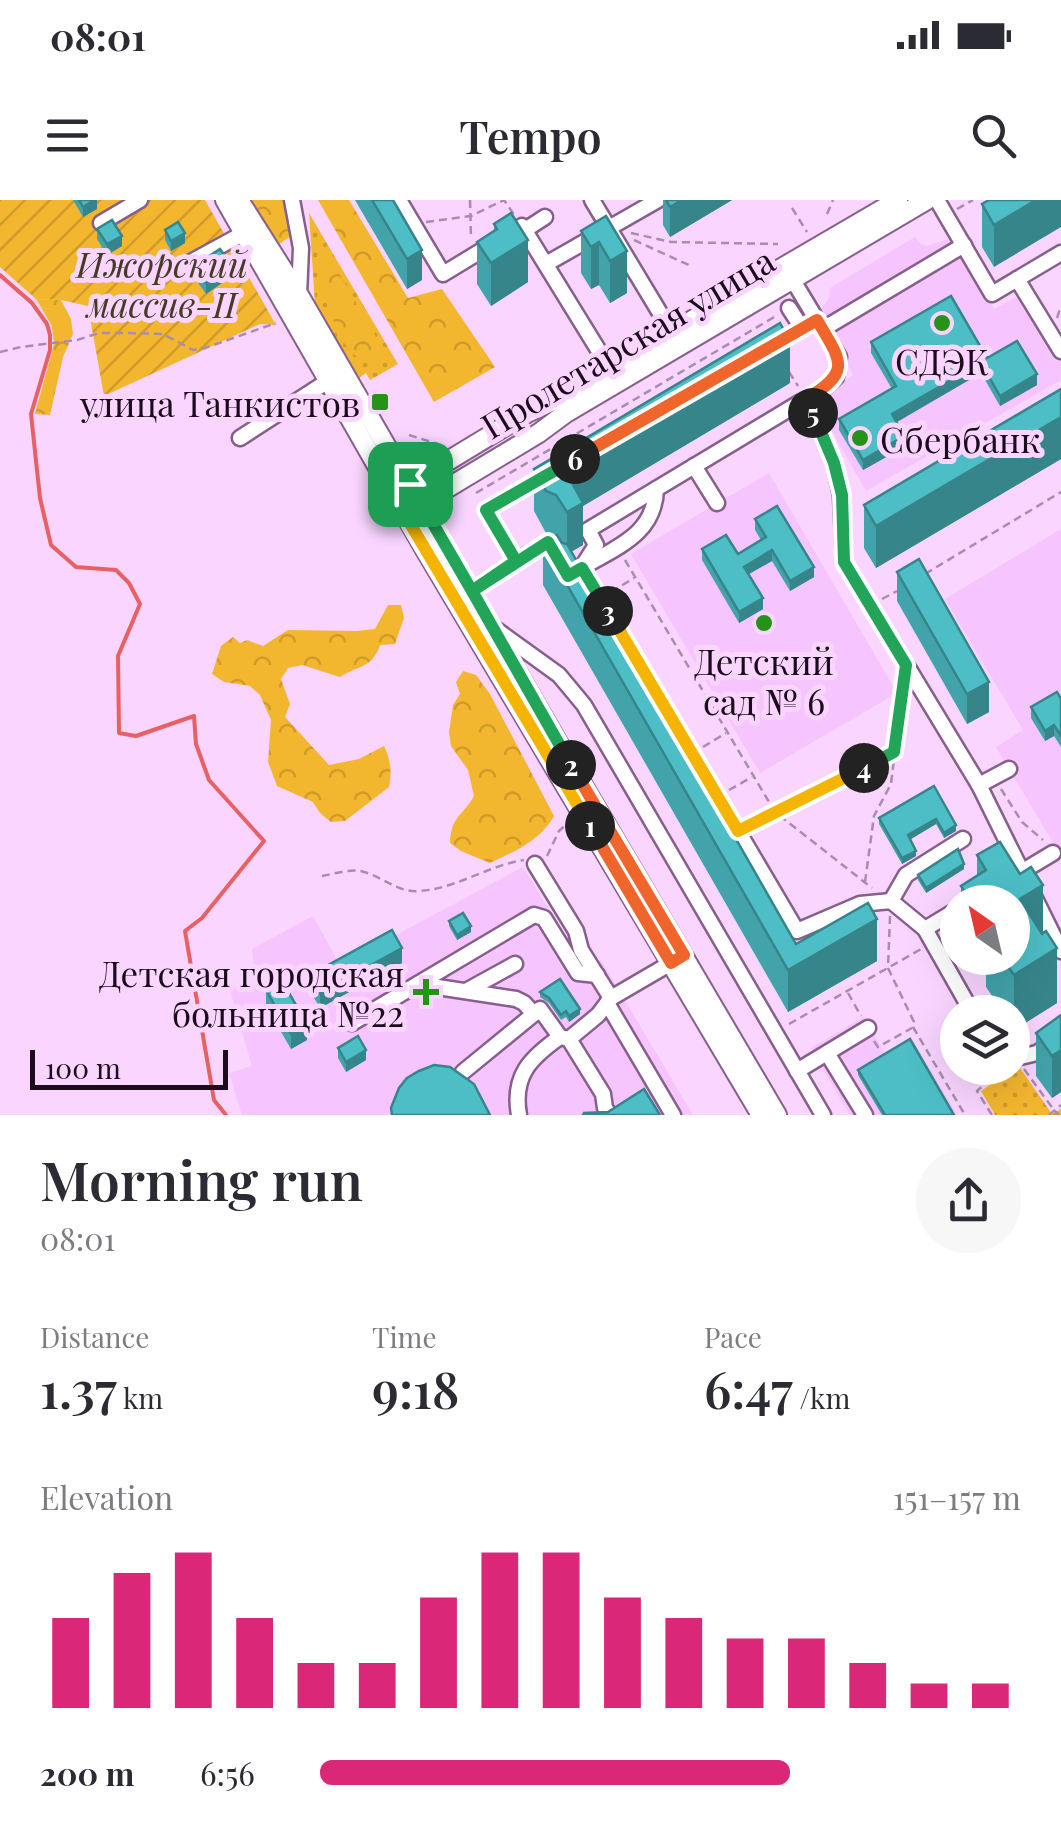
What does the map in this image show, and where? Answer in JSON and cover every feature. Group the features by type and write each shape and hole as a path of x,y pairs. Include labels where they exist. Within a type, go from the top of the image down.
{"main road":[{"path":"225,200 399,505 777,1115"},
{"path":"239,200 472,591 761,1115"},
{"name":"Пролетарская улица","path":"399,505 421,504 539,433 898,200"},
{"name":"Пролетарская улица","path":"410,484 672,333 927,200"},
{"path":"399,505 410,484"}],"street":[{"path":"101,223 140,200"},
{"path":"292,200 301,248 299,295"},
{"path":"399,200 443,274 545,217"},
{"path":"592,200 672,333"},
{"path":"546,264 658,200"},
{"path":"937,200 992,294 1061,252"},
{"path":"523,228 610,369"},
{"path":"188,263 244,232"},
{"path":"756,354 964,246"},
{"path":"575,572 596,544 588,530 824,388 836,377 839,357 788,274"},
{"path":"1018,279 1061,351"},
{"path":"789,308 802,328"},
{"path":"240,438 328,380"},
{"path":"806,399 834,463 842,495 844,562 906,665 986,782 1020,872 1061,950"},
{"path":"694,466 717,503"},
{"path":"516,561 486,510 554,472"},
{"path":"575,572 640,532 656,505 656,489"},
{"path":"844,524 861,514"},
{"path":"472,591 548,542 558,559"},
{"path":"575,572 600,598 797,931 860,904 891,901 929,936 962,995"},
{"path":"490,625 559,676 584,704 823,1115"},
{"path":"986,782 1009,769"},
{"path":"891,901 906,875 964,839"},
{"path":"1004,882 1053,853"},
{"path":"538,869 576,932 581,950 673,1115"},
{"path":"352,1023 534,915 544,918 578,974 597,975"},
{"path":"929,936 940,926"},
{"path":"520,1115 517,1101 524,1072 533,1057 598,1015 609,1001 678,959"},
{"path":"465,992 514,964"},
{"path":"418,984 516,1000 534,1014"},
{"path":"463,1072 540,1009 603,1094 610,1115"},
{"path":"797,1072 868,1028"},
{"path":"1030,1055 1061,1036"},
{"path":"827,1053 864,1115"}],"path":[{"path":"470,200 471,257"},
{"path":"413,224 470,216 504,200 523,228"},
{"path":"827,214 833,200"},
{"path":"946,216 973,200"},
{"path":"792,208 812,241"},
{"path":"610,228 671,242 778,244"},
{"path":"610,228 693,266"},
{"path":"476,494 789,308"},
{"path":"0,352 100,333 163,334 193,350 282,321"},
{"path":"790,372 806,399"},
{"path":"410,435 438,444"},
{"path":"918,578 1061,492"},
{"path":"618,546 775,812 891,901 888,968 914,1027 965,1115"},
{"path":"600,598 636,578"},
{"path":"870,606 902,587"},
{"path":"865,883 874,816 890,784 906,665"},
{"path":"692,753 728,732"},
{"path":"738,831 894,752"},
{"path":"718,796 754,776"},
{"path":"986,782 1053,853"},
{"path":"322,876 358,870 414,892 438,888 522,859 538,869 559,831 571,820"},
{"path":"790,1024 888,968 929,936"},
{"path":"1030,1083 1060,1115"},
{"path":"986,1085 978,1091 989,1114"},
{"path":"1049,1115 1061,1105"}],"shaded area":[{"path":"915,237 927,246 952,238 994,309 1018,296 1028,303 1061,358 1061,380 866,491 822,414 820,402 827,392 853,375 821,310 830,288"},
{"name":"Детский сад № 6","path":"769,473 897,693 760,773 631,554"},
{"path":"1061,529 1061,856 996,747 1023,730 945,599"},
{"name":"Детская городская больница №22","path":"523,867 585,968 601,960 693,1115 242,1115 229,1073 252,1066 230,990 255,980 252,949 313,916 340,965"},
{"path":"864,1017 885,1054 912,1039 957,1115 850,1115 811,1048"}],"green space":[{"name":"Ижорский массив-II","path":"0,200 205,200 276,325 260,324 104,396 88,306 36,299 0,267"},
{"path":"249,200 283,200 291,236 279,244 273,242"},
{"path":"318,200 349,200 408,298 442,289 495,367 434,402"},
{"path":"309,213 398,364 370,380 366,373 359,378 315,304"},
{"path":"325,249 375,335 384,362 373,368 353,354 341,339 320,288 320,264"},
{"path":"36,299 61,300 71,319 73,334 63,357 50,415 35,414 54,344 52,326"},
{"path":"388,605 401,605 404,618 395,644 380,645 369,663 340,677 302,665 288,668 281,679 290,704 285,717 329,765 359,759 384,746 388,757 389,787 345,821 331,822 313,802 277,786 268,762 271,720 260,695 250,686 224,682 212,674 221,646 233,637 240,643 247,640 263,646 288,630 375,629"},
{"path":"463,671 476,675 490,694 554,816 534,839 490,863 450,843 455,822 474,796 468,770 451,746 449,732 453,705 460,694 456,682"},
{"path":"1030,1082 1052,1114 1061,1109 1061,1115 995,1115 981,1091 990,1085"}],"building":[{"path":"372,200 393,200 422,250 407,259"},
{"path":"989,200 1036,200 994,225 982,204"},
{"path":"511,213 528,240 491,263 477,242 497,229 494,224"},
{"path":"606,216 627,251 610,261 599,242 591,247 581,231"},
{"path":"112,220 122,236 107,244 97,229"},
{"path":"178,222 185,233 171,241 165,230"},
{"path":"220,249 232,266 206,283 194,266"},
{"path":"951,296 987,358 1017,341 1037,374 1000,396 981,363 892,414 904,436 863,460 839,419 896,386 871,342"},
{"path":"780,323 790,341 567,474 583,503 567,512 556,495 546,491 534,469"},
{"path":"1061,389 1061,417 876,526 864,505"},
{"path":"777,506 814,567 790,581 772,550 744,567 763,598 739,612 702,549 726,535 738,554 766,537 755,519"},
{"path":"557,535 567,544 796,944 868,903 877,919 788,970 543,543"},
{"path":"919,559 989,682 967,694 897,572"},
{"path":"1057,692 1061,699 1061,736 1054,725 1045,731 1031,707"},
{"path":"934,786 956,825 944,833 936,819 908,835 916,851 902,858 879,818"},
{"path":"1000,842 1020,874 1031,867 1043,885 1030,893 1030,885 963,885 986,870 977,855"},
{"path":"958,849 964,864 926,888 918,875"},
{"path":"463,913 471,926 457,935 449,921"},
{"path":"1030,915 1042,934 1046,931 1057,948 1030,965"},
{"path":"392,930 402,948 320,993 310,975"},
{"path":"560,979 580,1009 569,1016 566,1011 561,1015 540,992"},
{"path":"282,981 307,1024 291,1034 266,990"},
{"path":"1061,1015 1061,1050 1052,1056 1036,1033"},
{"path":"358,1036 366,1050 346,1062 338,1048"},
{"path":"910,1039 954,1115 885,1115 858,1070"},
{"path":"434,1065 450,1067 474,1084 490,1115 392,1115 399,1088 407,1078"},
{"path":"644,1089 660,1115 583,1115 608,1112"}],"waterway":[{"path":"0,275 32,303 50,335 50,350 31,414 40,498 51,545 76,567 116,570 129,583 140,604 118,656 119,733 136,736 194,716 196,744 209,780 264,841 202,918 185,931 214,1100 226,1115"}],"place":[{"name":"СДЭК","path":"942,323"},
{"name":"улица Танкистов","path":"380,402"},
{"name":"Сбербанк","path":"860,438"},
{"name":"Детский сад № 6","path":"764,623"},
{"name":"Детская городская больница №22","path":"426,992"}],"route":[{"path":"410,484 399,505 671,963 684,955 472,591 548,542 568,576 582,568 738,831 894,752 906,665 844,562 842,495 834,463 806,399 836,377 839,357 817,320 486,510 516,561 472,591 410,484"}]}
